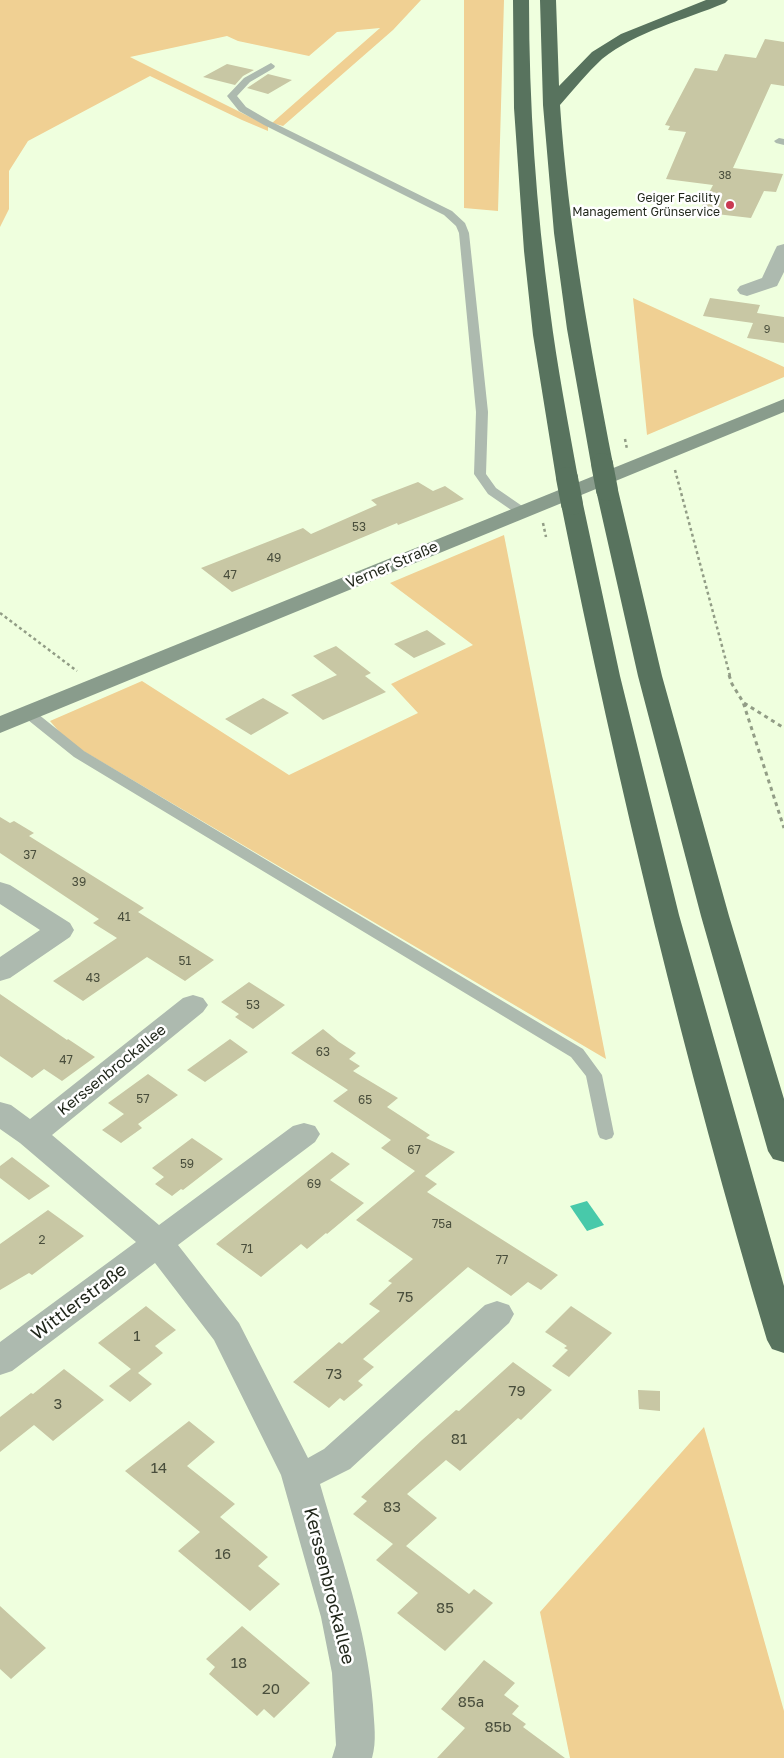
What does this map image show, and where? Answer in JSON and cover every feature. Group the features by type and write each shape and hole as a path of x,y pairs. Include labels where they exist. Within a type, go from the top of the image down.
{"highway":[{"path":"521,0 520,70 526,170 537,288 570,491 608,676 664,915 756,1248 784,1340"},
{"path":"548,0 548,75 559,193 574,310 607,490 658,705 715,916 784,1150"},
{"path":"551,105 590,62 614,44 645,28 720,0"}],"main road":[{"name":"Verner Straße","path":"0,725 784,405"}],"street":[{"path":"747,290 770,282 784,250"},
{"path":"0,891 60,930 0,971"},
{"name":"Kerssenbrockallee","path":"31,1135 193,1005"},
{"name":"Kerssenbrockallee","path":"0,1113 31,1135 157,1242 227,1332 299,1475 340,1617 351,1673 356,1745 352,1758"},
{"path":"157,1242 304,1134"},
{"name":"Wittlerstraße","path":"0,1361 157,1242"},
{"path":"299,1475 318,1470 337,1458 497,1314"}],"lane":[{"path":"271,66 246,80 232,96 233,100 249,113 267,123 448,212 461,225 464,234 482,412 480,474 492,491 521,511"},
{"path":"28,714 79,754 577,1053 594,1075 606,1134"}],"path":[{"path":"625,439 627,451"},
{"path":"661,455 675,468 732,684 743,702 784,828"},
{"path":"0,613 96,685"},
{"path":"743,702 784,728"}],"shaded area":[{"path":"0,0 421,0 393,30 283,126 272,123 380,28 337,32 309,56 238,41 227,36 130,57 268,126 268,131 150,76 28,141 9,171 9,209 0,227"},
{"path":"464,0 504,0 498,211 464,208"},
{"path":"633,298 784,367 784,377 647,435"},
{"path":"504,535 606,1059 68,742 50,721 142,681 289,775 418,713 391,684 473,645 390,583"},
{"path":"704,1427 784,1711 784,1758 570,1758 540,1612"}],"water":[{"path":"587,1201 604,1225 587,1231 570,1206"}],"building":[{"path":"765,39 784,42 784,86 771,84 733,168 783,174 776,192 764,191 751,218 699,212 713,185 666,179 686,132 668,130 670,126 665,125 695,68 717,71 725,54 756,58"},
{"path":"227,64 254,70 243,76 235,85 203,77"},
{"path":"268,74 292,80 268,94 247,88"},
{"path":"710,298 760,305 757,313 784,317 784,343 747,338 753,323 703,316"},
{"path":"418,482 433,491 445,486 464,499 398,525 397,523 232,592 201,568 303,528 311,534 377,505 371,500"},
{"path":"427,630 446,644 414,658 394,644"},
{"path":"336,646 371,673 365,676 386,692 323,720 291,695 337,675 313,656"},
{"path":"263,698 289,713 251,735 225,719"},
{"path":"0,817 10,823 14,821 34,833 29,836 144,908 138,912 214,960 185,981 147,957 83,1001 53,981 117,938 93,923 99,919 0,853"},
{"path":"249,982 285,1005 253,1029 235,1017 239,1014 221,1002"},
{"path":"0,994 95,1057 62,1081 44,1069 32,1078 0,1056"},
{"path":"323,1029 356,1053 349,1059 360,1066 353,1071 398,1098 387,1107 430,1135 426,1138 455,1152 425,1176 437,1184 427,1192 558,1275 541,1290 528,1282 511,1296 468,1267 363,1359 374,1367 358,1381 363,1385 344,1401 340,1398 329,1408 293,1382 339,1342 342,1344 380,1311 369,1304 392,1283 388,1281 413,1259 356,1220 415,1171 381,1148 391,1140 333,1101 348,1090 291,1053"},
{"path":"230,1039 248,1052 205,1082 187,1070"},
{"path":"148,1074 178,1095 138,1124 142,1128 121,1143 102,1130 124,1114 108,1103"},
{"path":"192,1138 223,1159 183,1190 181,1189 172,1196 155,1184 164,1177 152,1168"},
{"path":"332,1152 350,1164 330,1180 364,1203 327,1234 307,1249 301,1244 261,1277 216,1244"},
{"path":"12,1157 50,1186 29,1200 0,1178 0,1166"},
{"path":"48,1210 84,1236 32,1275 29,1273 0,1290 0,1244"},
{"path":"146,1306 176,1330 155,1346 163,1353 138,1373 152,1384 130,1402 109,1386 131,1369 98,1343"},
{"path":"571,1306 612,1333 569,1377 552,1366 568,1350 564,1348 567,1346 545,1332"},
{"path":"513,1362 552,1390 521,1420 518,1418 460,1471 446,1460 407,1494 437,1518 406,1546 469,1594 474,1589 493,1603 445,1651 397,1613 418,1593 376,1560 393,1544 353,1514 367,1501 361,1497 422,1440 456,1410 459,1411"},
{"path":"64,1369 104,1400 53,1441 34,1425 0,1452 0,1417"},
{"path":"638,1390 660,1391 660,1411 639,1409"},
{"path":"189,1421 215,1442 187,1466 235,1504 220,1517 268,1557 258,1566 280,1584 250,1611 178,1551 200,1532 125,1471"},
{"path":"0,1606 46,1648 11,1679 0,1669"},
{"path":"242,1626 310,1683 274,1718 264,1709 257,1716 209,1674 215,1667 206,1659"},
{"path":"484,1660 515,1683 504,1695 519,1706 512,1714 526,1724 523,1727 565,1758 437,1758 465,1728 441,1709"}],"place":[{"name":"Geiger Facility Management Grünservice","path":"730,205"}]}
